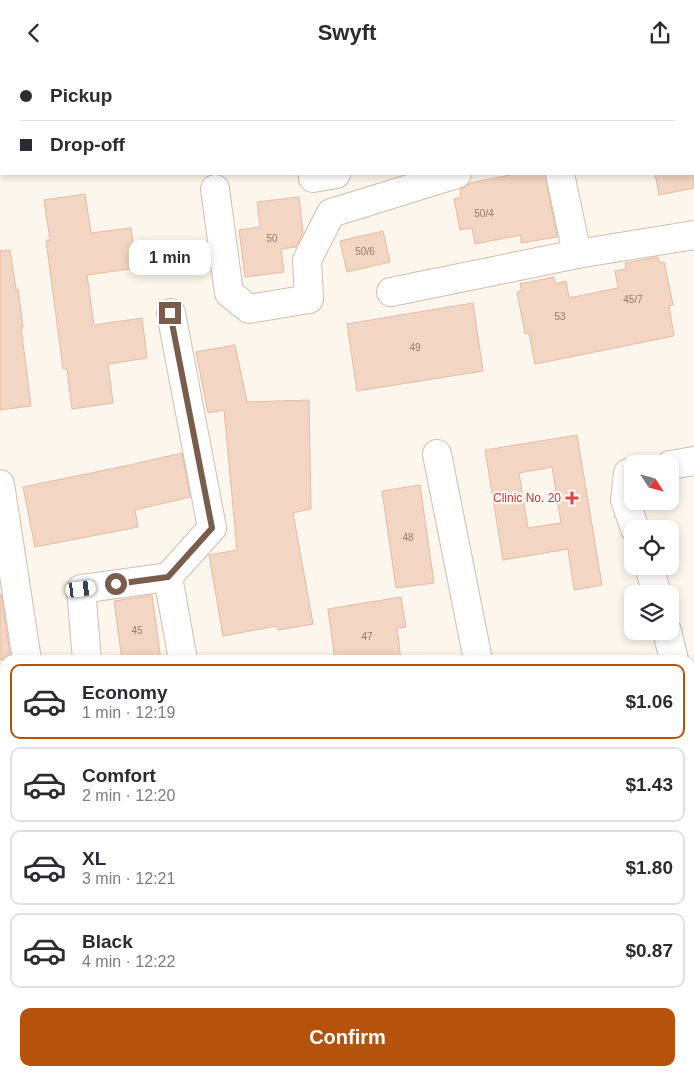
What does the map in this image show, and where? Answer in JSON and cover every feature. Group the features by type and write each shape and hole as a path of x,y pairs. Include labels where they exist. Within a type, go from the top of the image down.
{"street":[{"path":"313,175 313,178 330,175"},
{"path":"215,189 229,293 249,309 309,299 307,260 331,213 454,175"},
{"path":"560,175 577,254"},
{"path":"391,292 577,254 694,235"},
{"path":"87,655 81,589 168,577 212,528 170,313"},
{"path":"437,454 477,655"},
{"path":"679,464 694,461"},
{"path":"0,484 26,655"},
{"path":"168,577 182,655"},
{"path":"669,640 673,655"}],"building":[{"path":"510,175 545,175 557,237 521,243 521,235 475,244 472,228 460,230 454,199 461,197 460,190 470,183"},
{"path":"655,175 694,175 694,188 659,195"},
{"path":"85,194 91,233 131,228 136,268 87,275 94,325 142,318 147,358 108,364 113,403 72,409 67,369 63,369 46,240 50,240 44,200"},
{"path":"299,197 303,233 296,247 281,249 284,272 245,277 239,230 260,227 257,202"},
{"path":"383,231 390,262 347,272 340,241"},
{"path":"10,250 16,289 18,289 31,406 0,410 0,251"},
{"path":"658,257 660,263 664,262 673,305 669,306 674,336 535,364 529,333 525,334 517,292 522,291 520,284 554,277 555,284 566,281 569,298 618,288 615,271 626,269 625,263"},
{"path":"473,303 483,371 357,391 347,324"},
{"path":"235,345 247,402 309,400 311,509 293,513 313,624 278,630 277,626 223,636 209,555 237,550 224,410 208,413 196,352"},
{"name":"Clinic No. 20","path":"577,435 602,585 574,590 568,549 503,560 485,450","holes":["552,467 561,523 528,528 519,473"]},
{"path":"182,453 190,497 135,510 138,527 35,547 23,487"},
{"path":"420,485 434,583 396,588 382,491"},
{"path":"0,594 1,594 10,655 0,655"},
{"path":"152,595 160,655 121,655 114,601"},
{"path":"401,597 406,627 397,628 400,655 334,655 328,609"}],"place":[{"name":"Clinic No. 20","path":"572,498"}],"route":[{"path":"116,584 168,577 212,528 170,313"}]}
